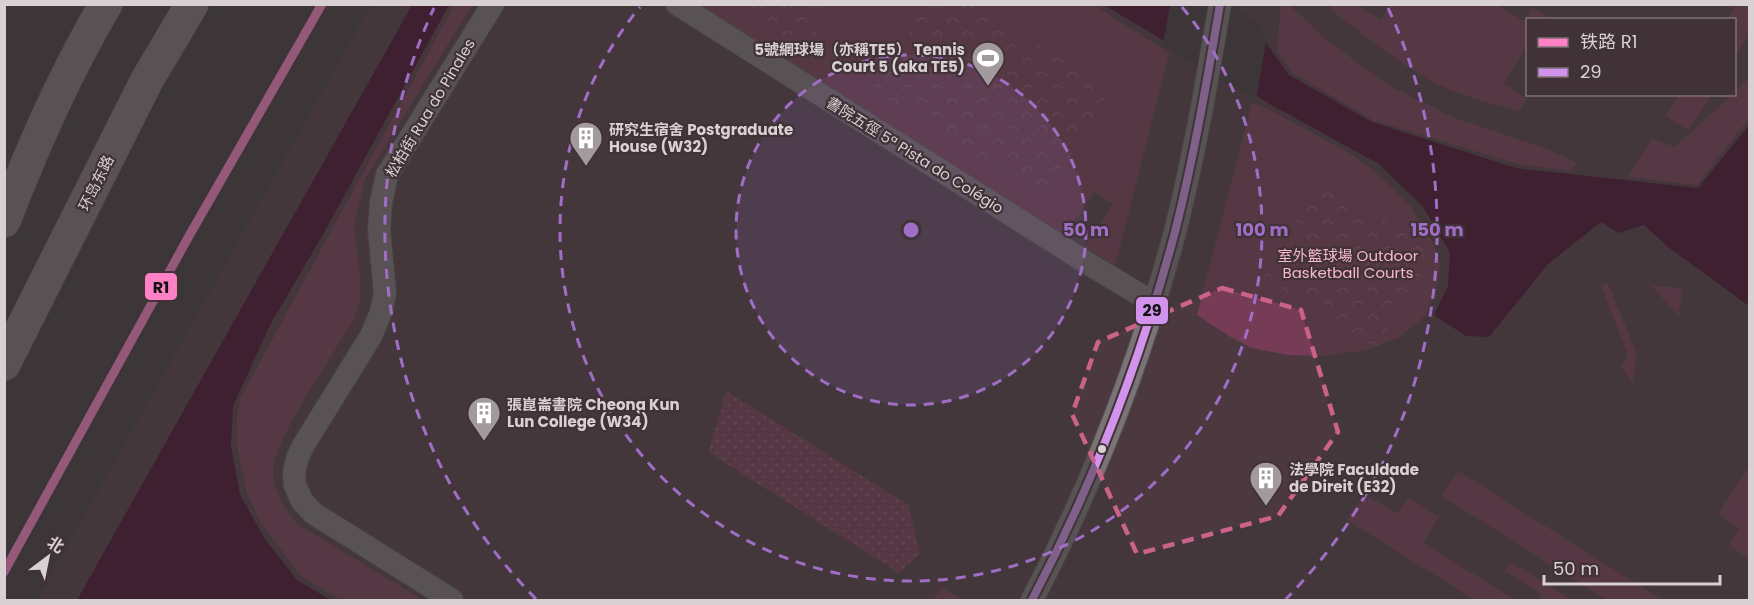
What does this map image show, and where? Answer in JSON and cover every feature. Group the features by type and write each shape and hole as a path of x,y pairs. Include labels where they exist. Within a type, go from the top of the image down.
{"main road":[{"name":"环岛东路","path":"4,364 147,80 192,4"},
{"path":"4,221 43,125 98,13"}],"street":[{"name":"松柏街 Rua do Pinales","path":"452,600 313,513 302,501 295,485 294,473 303,446 371,336 381,312 385,293 379,230 381,202 387,175 493,4"},
{"name":"書院五徑 5ª Pista do Colégio","path":"677,4 1154,303"},
{"path":"1032,600 1119,407 1154,303 1175,232 1192,162 1220,4"}],"highlighted area":[{"path":"1222,288 1301,310 1338,432 1278,516 1137,554 1072,414 1098,342"}],"shaded area":[{"path":"371,5 1749,5 1749,600 37,600"},
{"path":"412,5 449,5 321,238 270,325 233,406 231,446 240,494 264,538 297,580 331,600 77,600"},
{"path":"1104,5 1226,5 1253,24 1289,75 1372,122 1516,168 1698,188 1749,125 1749,306 1668,247 1644,225 1618,233 1601,222 1548,264 1489,337 1466,336 1434,315 1448,286 1450,253 1423,207 1379,164 1275,107"}],"green space":[{"path":"455,4 472,5 365,179 354,224 360,277 360,301 354,319 294,417 283,438 273,470 273,478 280,499 297,524 423,600 341,600 301,576 260,521 247,493 237,445 237,417 241,397"},
{"path":"835,4 805,50 734,5"},
{"path":"1486,4 1491,8 1497,5 1524,21 1526,18 1526,47 1504,83 1527,99 1519,111 1460,94 1438,85 1390,54 1330,9 1333,5 1357,5 1381,20 1391,5"},
{"path":"694,5 1094,5 1169,53 1115,266 1085,247 1113,204 1094,191 1066,235"},
{"path":"926,5 976,5 1112,89 1045,196 873,90"},
{"path":"1281,5 1289,5 1328,41 1388,85 1452,117 1550,150 1576,163 1571,171 1518,164 1373,120 1293,73 1277,51"},
{"path":"1736,5 1749,5 1749,34 1736,55 1736,18 1728,18"},
{"path":"1533,8 1546,15 1544,18 1526,18"},
{"path":"1749,78 1749,118 1697,185 1628,177 1652,139 1675,147 1731,96 1736,96 1736,91"},
{"path":"1678,96 1710,96 1688,130 1665,116"},
{"path":"1252,103 1345,150 1373,170 1409,205 1433,243 1440,263 1437,287 1425,316 1398,338 1365,350 1326,356 1288,355 1252,348 1197,315"},
{"name":"室外籃球場 Outdoor Basketball Courts","path":"1321,180 1435,252 1375,347 1261,275"},
{"path":"1608,284 1636,352 1633,384 1621,366 1628,355 1601,285"},
{"path":"1652,286 1682,288 1679,316"},
{"path":"726,391 908,505 920,554 899,573 708,452"},
{"path":"1749,466 1749,559 1729,545 1739,528 1719,514"},
{"path":"1458,471 1662,600 1607,600 1442,496"},
{"path":"1364,494 1397,514 1408,498 1439,517 1423,543 1515,600 1475,600 1347,520"},
{"path":"1510,562 1572,600 1539,600 1542,594 1505,571"},
{"path":"942,587 963,600 933,600"}],"pier":[{"path":"1231,4 1255,22 1267,38 1256,99 1205,72 1163,45 1170,5"}],"rail line":[{"name":"R1","path":"4,572 189,236 322,4"}],"transit line":[{"name":"29","path":"1032,600 1075,511 1114,420 1162,280 1182,204 1200,119 1220,4"}],"place":[{"name":"5號網球場（亦稱TE5） Tennis Court 5 (aka TE5)","path":"988,87"},
{"name":"研究生宿舍 Postgraduate House (W32)","path":"586,167"},
{"name":"張崑崙書院 Cheong Kun Lun College (W34)","path":"484,442"},
{"name":"法學院 Faculdade de Direit (E32)","path":"1266,507"}]}
